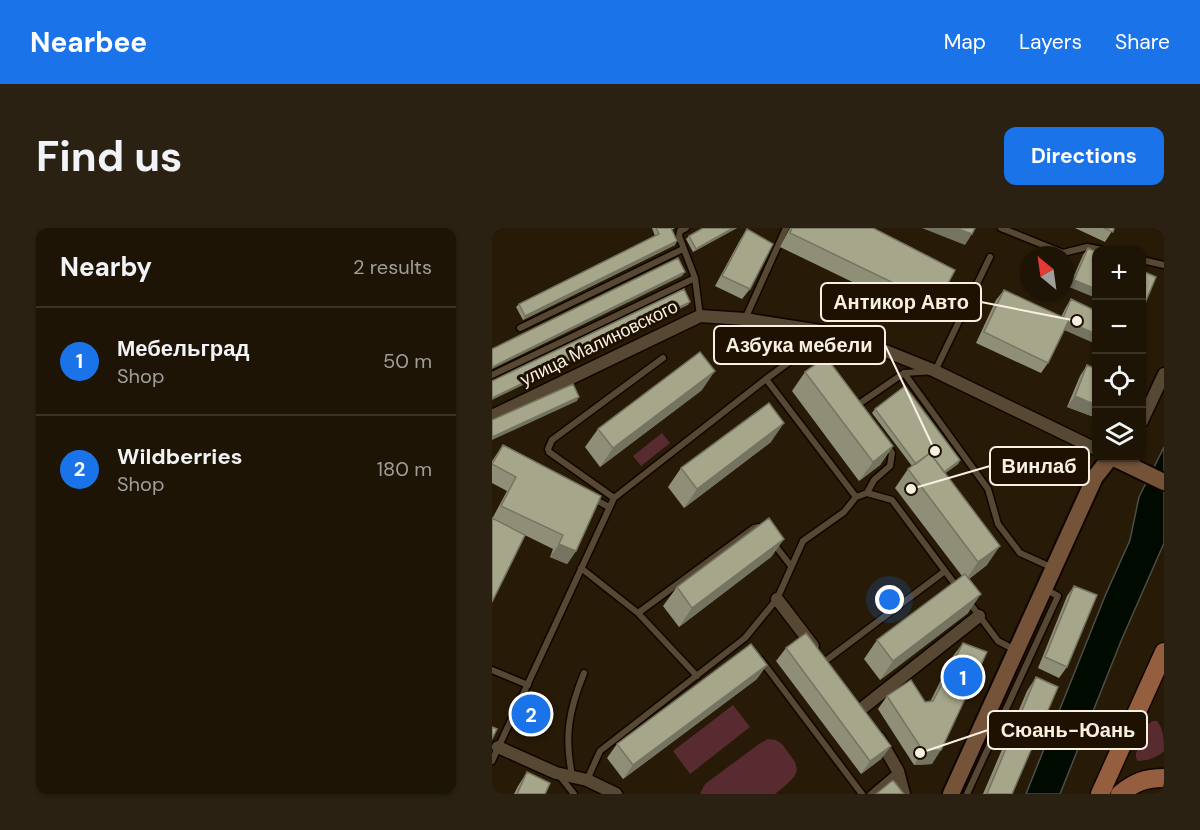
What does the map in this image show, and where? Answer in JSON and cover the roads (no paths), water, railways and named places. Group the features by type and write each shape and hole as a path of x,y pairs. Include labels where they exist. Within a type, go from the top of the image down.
{"main road":[{"path":"951,794 1095,477 1108,462"},
{"path":"1122,462 1164,482"},
{"path":"1100,794 1164,652"},
{"path":"1115,794 1137,711"},
{"path":"1120,794 1132,784 1150,778 1164,778"}],"street":[{"name":"улица Малиновского","path":"492,416 700,316 745,319 832,333 935,371 1092,446"},
{"path":"1146,412 1164,374"},
{"path":"777,599 827,666"},
{"path":"904,794 898,771 864,716 980,616"},
{"path":"498,747 556,773 587,780 616,794"}],"lane":[{"path":"686,228 680,231 679,236 695,278 700,316"},
{"path":"745,319 786,228"},
{"path":"1001,228 1063,253 1092,248"},
{"path":"520,328 683,249"},
{"path":"856,406 904,373 935,371 990,257"},
{"path":"1146,261 1164,265"},
{"path":"492,375 695,278"},
{"path":"492,761 614,498 766,379 832,333"},
{"path":"811,346 830,372"},
{"path":"614,498 549,452 548,449 552,440 663,357"},
{"path":"904,373 988,489 998,524 1003,531 1020,553 1053,568"},
{"path":"766,379 856,497"},
{"path":"850,397 864,415"},
{"path":"867,493 873,480 890,466 892,453 878,434"},
{"path":"587,780 600,751 745,638 777,599 803,541 844,512 856,497 867,493 892,500 959,589"},
{"path":"590,497 609,507"},
{"path":"638,613 754,528 762,529 791,566"},
{"path":"581,568 638,613 697,676"},
{"path":"827,666 945,571"},
{"path":"967,794 1058,596 1044,589"},
{"path":"966,598 998,641 1016,650"},
{"path":"745,638 752,647"},
{"path":"758,656 862,794"},
{"path":"492,670 528,685"},
{"path":"572,775 568,727 574,698 584,673"},
{"path":"871,794 898,771"},
{"path":"556,773 574,794"}],"place":[{"name":"Антикор Авто","path":"1077,321"},
{"name":"Азбука мебели","path":"935,451"},
{"name":"Винлаб","path":"911,489"},
{"name":"Мебельград","path":"963,677"},
{"name":"Wildberries","path":"531,714"},
{"name":"Сюань-Юань","path":"920,753"}]}
